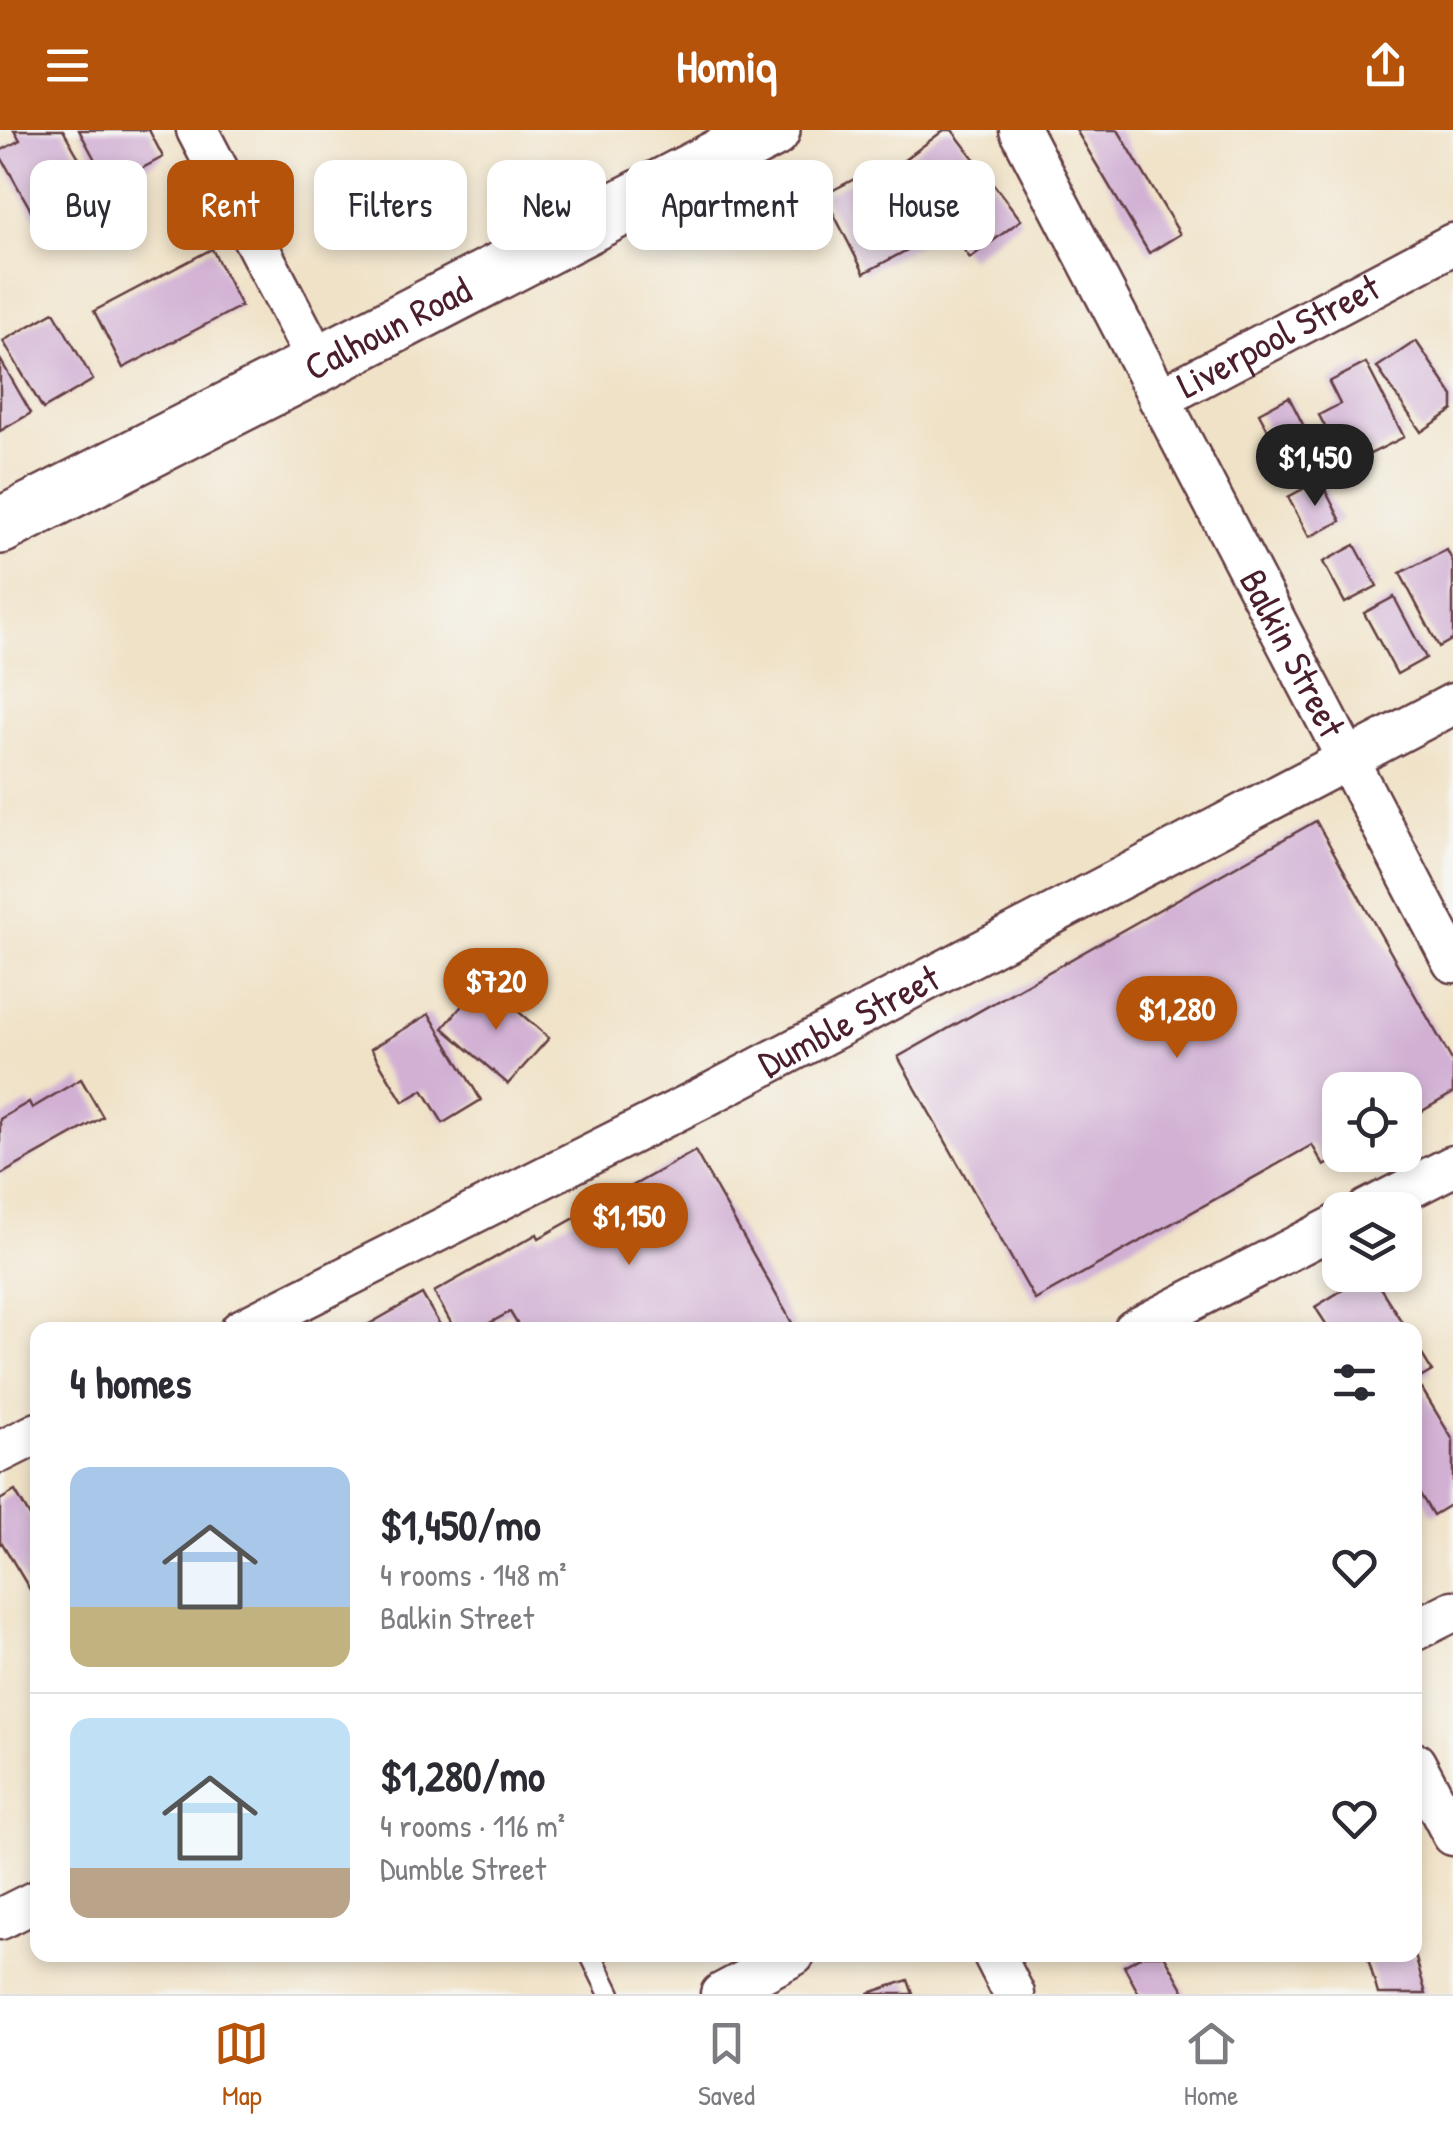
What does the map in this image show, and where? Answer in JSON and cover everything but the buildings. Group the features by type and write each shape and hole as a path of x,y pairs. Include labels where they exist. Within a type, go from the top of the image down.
{"street":[{"path":"197,130 320,364"},
{"name":"Calhoun Road","path":"0,526 772,130"},
{"name":"Balkin Street","path":"1020,130 1453,962"},
{"name":"Liverpool Street","path":"1158,399 1453,244"},
{"name":"Dumble Street","path":"257,1322 702,1098 1453,704"},
{"path":"1402,1192 1453,1166"},
{"path":"1150,1322 1322,1233"},
{"path":"0,1452 30,1437"},
{"path":"1422,1626 1453,1611"},
{"path":"1422,1776 1453,1835"},
{"path":"0,1919 30,1904"},
{"path":"720,1994 781,1962"},
{"path":"998,1962 1014,1994"}],"lane":[{"path":"594,1962 610,1994"}]}
